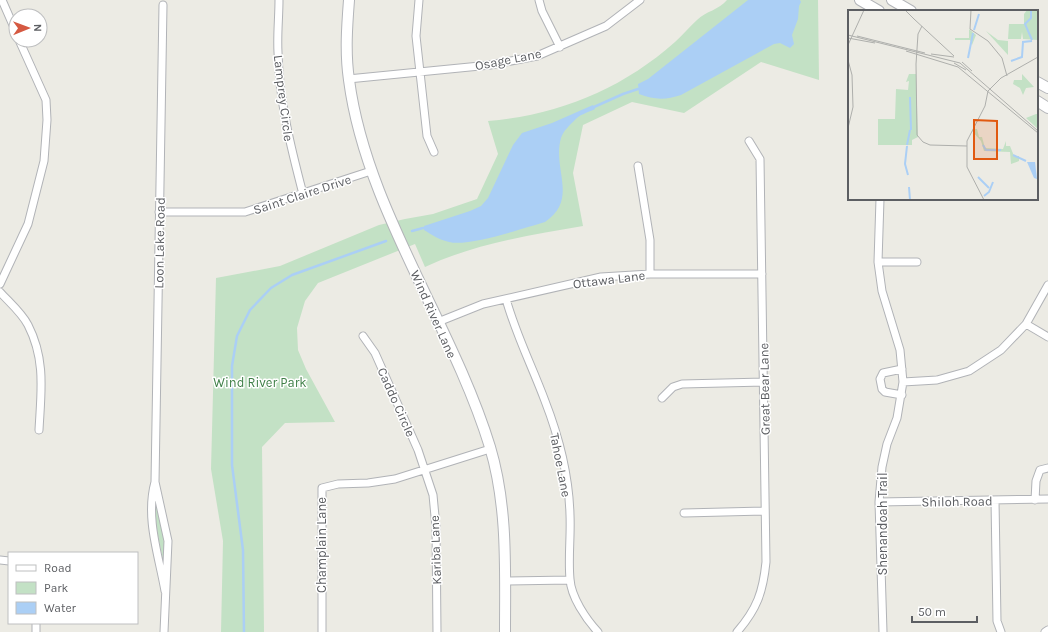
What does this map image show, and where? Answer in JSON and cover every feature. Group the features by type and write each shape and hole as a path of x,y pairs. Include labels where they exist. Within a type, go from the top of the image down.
{"street":[{"path":"2,0 8,14"},
{"name":"Lamprey Circle","path":"279,0 278,52 282,97 290,143 303,194"},
{"name":"Wind River Lane","path":"349,0 346,52 348,79 363,146 371,171 470,392 490,449 498,480 505,539 505,632"},
{"path":"419,0 416,36 427,136 434,152"},
{"path":"539,0 542,11 560,47"},
{"name":"Osage Lane","path":"348,79 490,65 537,56 606,26 640,0"},
{"path":"860,0 877,10"},
{"path":"892,0 909,10"},
{"name":"Loon Lake Road","path":"163,5 154,482 151,494 152,524 164,591 164,632"},
{"path":"0,284 28,224 44,161 47,120 46,100 23,48"},
{"path":"1038,83 1048,88"},
{"path":"1038,102 1048,108"},
{"name":"Great Bear Lane","path":"737,632 756,606 764,585 766,562 760,159 749,141"},
{"path":"638,166 650,240 650,274"},
{"name":"Saint Claire Drive","path":"159,212 245,212 371,171"},
{"name":"Shenandoah Trail","path":"880,200 878,262 882,291 899,345 903,382 897,418 887,444 882,467 879,502 883,632"},
{"path":"878,262 917,262"},
{"name":"Ottawa Lane","path":"438,322 465,310 601,277 650,274 762,274"},
{"path":"903,382 937,380 969,371 1001,350 1026,324 1048,285"},
{"path":"0,292 28,324 40,356 41,382 39,430"},
{"name":"Tahoe Lane","path":"506,299 514,328 545,401 559,442 566,478 570,515 570,580 582,611 598,632"},
{"path":"1026,324 1048,337"},
{"name":"Caddo Circle","path":"363,336 375,353 426,470"},
{"path":"902,369 883,373 880,379 882,389 885,392 902,394"},
{"path":"662,398 673,387 682,384 764,382"},
{"name":"Champlain Lane","path":"322,632 322,488 338,484 395,480 490,449"},
{"path":"1035,500 1036,481 1040,470 1048,468"},
{"name":"Kariba Lane","path":"426,470 432,495 436,527 437,632"},
{"name":"Loon Lake Road","path":"154,482 168,541 168,572 164,591"},
{"name":"Shiloh Road","path":"879,502 1048,499"},
{"path":"994,500 997,621 1001,632"},
{"path":"684,513 765,511"},
{"path":"505,581 570,580"}],"green space":[{"name":"Wind River Park","path":"727,0 818,0 819,80 761,62 684,113 632,102 583,125 573,173 583,226 482,246 425,267 415,244 318,283 305,301 297,328 298,350 306,369 335,422 285,423 262,447 264,632 221,632 223,541 211,469 216,278 280,266 379,225 433,214 477,199 498,154 488,121 540,113 588,97 611,86 655,59 704,14 720,6"},
{"path":"155,497 164,542 164,564 155,522"}],"water":[{"path":"748,0 800,0 801,2 799,6 798,19 792,35 794,44 790,48 780,43 774,44 681,95 660,99 639,94 638,84 648,79"},
{"path":"593,105 595,109 578,117 562,135 559,150 563,193 561,204 555,213 545,222 496,236 458,243 442,240 424,230 424,226 481,206 488,198 513,145 522,133 552,123"}],"waterway":[{"path":"594,107 638,89"},
{"path":"412,231 423,228"},
{"path":"244,632 243,550 232,465 232,366 237,336 250,310 271,288 292,275 386,241"}]}
